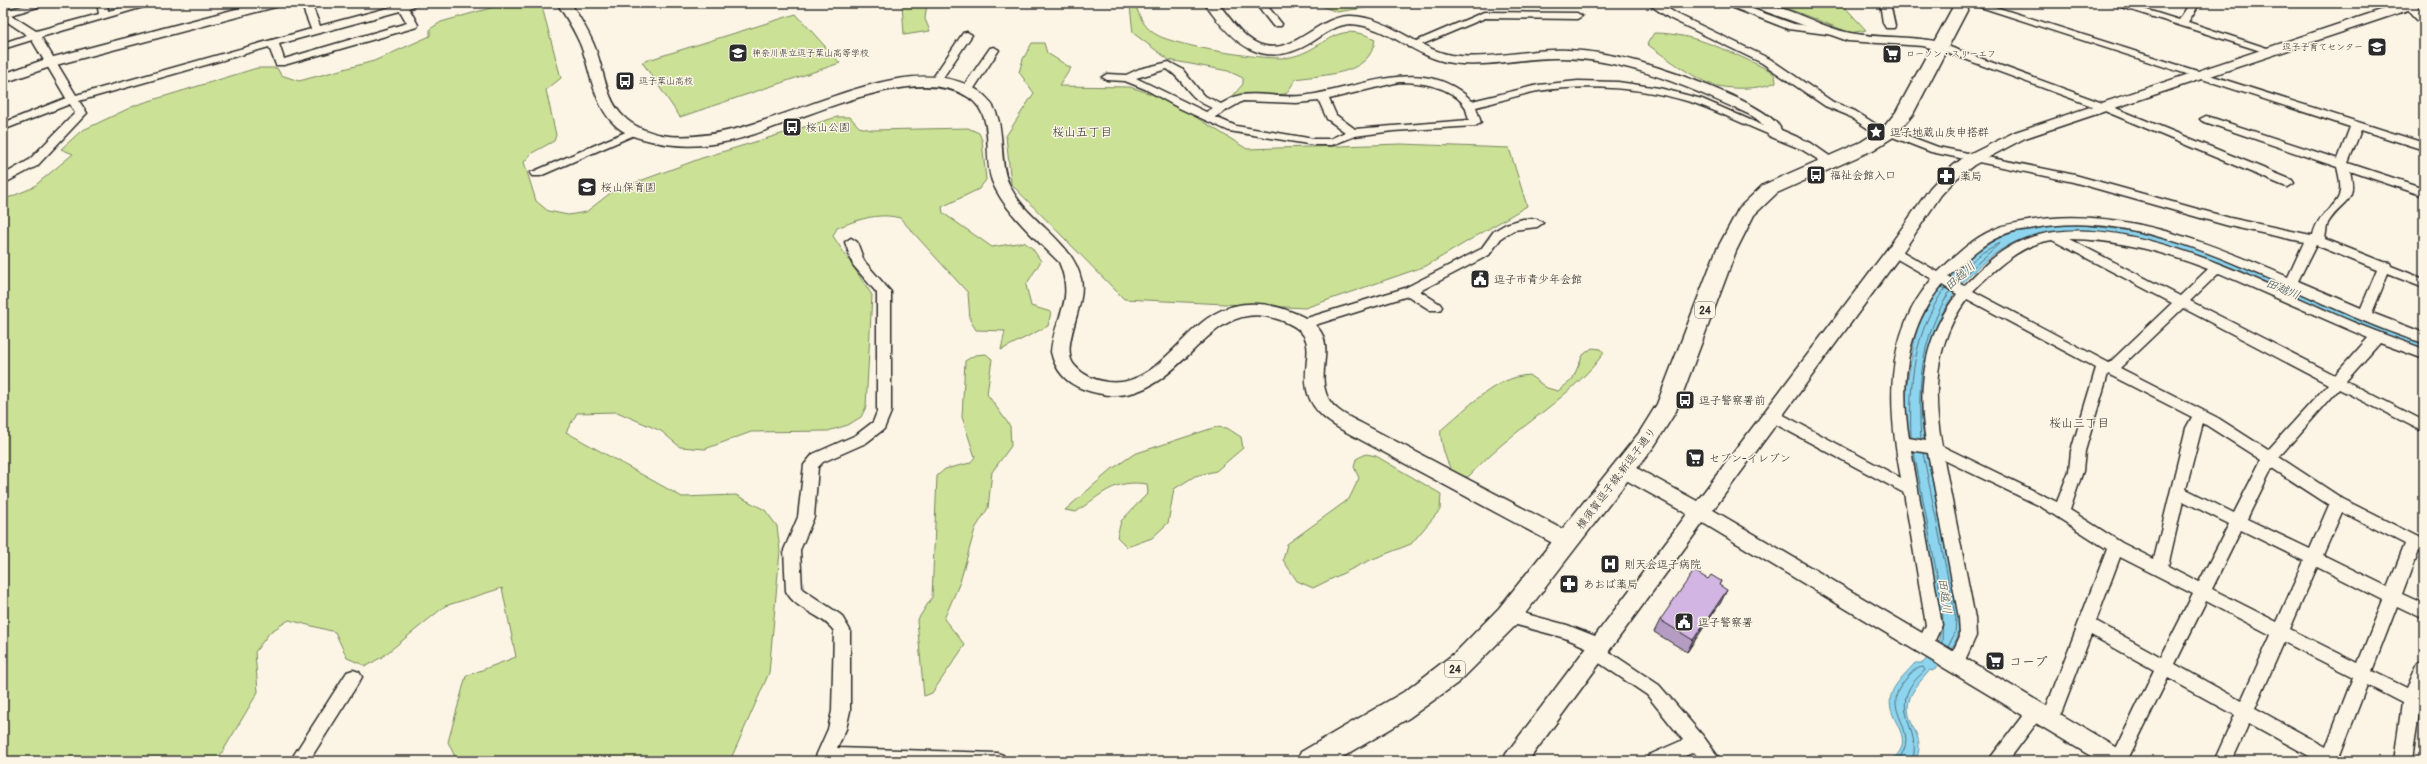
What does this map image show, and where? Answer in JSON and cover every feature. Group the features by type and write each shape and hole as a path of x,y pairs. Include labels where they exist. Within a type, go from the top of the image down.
{"main road":[{"name":"横須賀逗子線;新逗子通り","path":"1311,761 1413,700 1449,674 1482,644 1508,616 1624,470 1647,439 1668,405 1726,251 1746,212 1770,190 1867,146 1887,133 1904,114 1963,3"}],"street":[{"path":"4,14 46,3"},
{"path":"102,3 104,15"},
{"path":"3,46 104,15 152,3"},
{"path":"3,79 51,62 274,3"},
{"path":"306,3 317,30"},
{"path":"3,127 73,99 417,3"},
{"path":"564,3 584,36 611,113 625,126 635,131 663,139 693,141 709,140 739,134 878,88 904,83 935,82 967,90 983,101 992,115 998,174 1004,190 1066,260 1071,271 1074,283 1074,302 1058,350 1064,365 1074,377 1094,386 1106,388 1118,389 1140,384 1165,370 1210,324 1226,315 1244,310 1263,309 1294,318 1302,324 1314,339 1318,352 1315,390 1326,409 1412,459 1567,541"},
{"path":"1211,3 1244,41 1265,50 1285,50 1306,40 1328,24 1349,20 1382,26 1412,45 1435,55 1470,60 1551,53 1591,56 1619,61 1656,72 1743,107 1768,121 1774,133"},
{"path":"1260,3 1277,24"},
{"path":"1652,3 1673,16 1766,61 1829,104 1851,113 1887,133 1935,150 1972,160 2074,179 2229,222 2315,240 2385,266 2424,284"},
{"path":"1726,3 1792,27 1834,32"},
{"path":"1755,3 1834,32 1862,39 1923,42 1939,46 2104,107 2288,183"},
{"path":"1885,3 1888,23 1890,26"},
{"path":"1973,3 2424,146"},
{"path":"2114,3 2271,51"},
{"path":"2182,24 2196,3"},
{"path":"1514,761 1698,511 1894,252 1942,184 1972,160 2020,135 2412,4 2424,21"},
{"path":"273,43 280,63 412,25 403,7"},
{"path":"3,180 33,163 81,113 35,35 4,14"},
{"path":"1412,45 1484,15 1577,16"},
{"path":"935,82 967,35"},
{"path":"967,90 994,50"},
{"path":"1127,78 1143,71 1169,65 1184,76 1196,94 1203,100 1222,108"},
{"path":"1107,77 1127,78 1162,93 1183,106 1232,128 1314,142 1332,142 1353,133 1475,123 1470,105 1453,91 1438,85 1400,78 1387,80 1347,93 1323,97 1296,100 1241,98 1208,116"},
{"path":"1470,105 1537,88 1561,85 1604,84 1658,91 1699,101 1806,146 1830,162"},
{"path":"1323,97 1331,117 1353,133"},
{"path":"2206,119 2424,192"},
{"path":"2290,283 2315,240 2322,223 2345,197 2346,181 2342,164 2357,125"},
{"path":"536,172 635,131"},
{"path":"1926,646 1934,625 1899,416 1899,376 1912,317 1941,278 1981,242 2005,230 2045,221 2080,221 2122,226 2185,241 2254,267 2364,316 2424,338"},
{"path":"1302,324 1410,291 1485,252 1498,234 1510,227 1523,223 1537,223"},
{"path":"2053,236 2424,427"},
{"path":"1953,662 1968,636 1967,618 1932,448 1929,392 1933,358 1939,331 1951,308 1963,290 2006,254 2021,246 2053,236 2090,236 2133,242 2166,249 2218,267 2377,337 2424,354"},
{"path":"851,242 858,262 884,292 884,412 878,425 861,439 818,458 811,465 806,517 792,550 794,591 799,598 824,611 835,620 842,630 840,711 837,730 822,758 997,761"},
{"path":"1894,252 2010,318 2200,415 2338,502 2419,544 2392,597 2362,674 2333,760 2165,666 2088,625"},
{"path":"2364,316 2385,266"},
{"path":"2061,512 2076,472 2078,451 2106,368 2181,302 2218,267"},
{"path":"1410,291 1435,307"},
{"path":"1624,470 1698,511 2043,717 2119,760 2269,459 2377,337"},
{"path":"1771,415 1911,490"},
{"path":"2160,568 2193,428 2200,415"},
{"path":"1904,443 1932,448 2045,502 2116,547 2203,590 2411,699"},
{"path":"2178,492 2424,612"},
{"path":"2223,761 2338,502"},
{"path":"1997,761 2043,717 2088,625 2116,547"},
{"path":"1508,616 1567,632 1597,648 1653,690 1712,761"},
{"path":"2403,761 2411,699 2424,668"},
{"path":"299,761 352,677"},
{"path":"1655,761 1697,742"}],"green space":[{"path":"508,3 541,3 561,78 546,90 556,135 554,141 532,153 524,162 536,201 548,211 568,215 586,212 613,191 702,158 837,117 850,117 859,127 872,130 968,128 979,133 982,140 986,180 979,189 942,207 943,213 992,247 1024,242 1032,248 1041,261 1026,285 1031,306 1051,312 1048,326 1001,350 1005,331 976,330 970,320 968,293 900,218 892,216 876,216 852,222 837,228 833,236 872,295 866,407 861,417 848,425 828,431 751,432 705,449 680,447 661,431 617,412 577,413 566,432 682,497 736,495 765,510 777,526 780,551 769,673 730,761 457,761 448,742 466,676 516,657 502,588 445,606 382,657 366,666 347,658 335,632 289,620 270,632 255,652 258,692 217,761 3,761 3,200 32,188 73,154 61,149 81,131 136,105 257,68 277,68 281,75 299,81 374,61 430,36 430,29 441,22"},
{"path":"902,3 927,3 925,19 930,31 904,35"},
{"path":"1313,3 1397,3 1337,12"},
{"path":"1773,3 1841,3 1866,30 1851,33"},
{"path":"1130,6 1137,9 1144,24 1157,35 1183,44 1244,55 1280,58 1291,57 1303,53 1340,34 1350,32 1375,39 1372,51 1365,60 1356,67 1333,74 1296,79 1286,94 1231,98 1243,84 1243,78 1228,71 1169,60 1133,33"},
{"path":"796,14 840,63 680,117 642,62"},
{"path":"1654,33 1684,36 1713,45 1769,70 1775,75 1776,82 1761,87 1752,88 1734,88 1710,84 1687,72 1647,44"},
{"path":"1032,43 1044,43 1047,53 1071,68 1059,86 1130,87 1167,99 1247,149 1401,144 1509,148 1527,206 1426,266 1305,308 1124,299 1011,184 1006,136 1034,93 1019,72 1023,59"},
{"path":"1592,348 1601,349 1604,353 1593,367 1568,392 1495,450 1468,477 1454,473 1449,466 1443,450 1441,430 1471,403 1493,387 1517,377 1529,375 1547,388 1558,391 1572,380 1583,355"},
{"path":"986,354 992,359 987,394 1010,426 1011,446 992,472 988,508 975,529 960,582 944,619 965,645 932,693 924,696 917,621 932,597 937,476 945,469 970,463 975,457 962,417 965,361 975,355"},
{"path":"1216,427 1227,428 1241,437 1243,448 1216,471 1195,476 1174,489 1168,523 1152,538 1127,547 1117,537 1121,521 1148,493 1147,484 1136,483 1117,486 1101,494 1076,512 1065,510 1112,469 1134,454"},
{"path":"1366,454 1376,456 1441,494 1440,510 1411,544 1368,561 1313,588 1297,581 1283,560 1287,544 1349,499 1359,478 1354,467 1356,459"}],"water":[{"name":"田越川","path":"2074,224 2132,231 2193,247 2424,342 2424,350 2356,325 2225,265 2162,244 2088,232 2067,230 2053,231 2019,240 1989,258 1980,265 1959,287 1940,317 1925,368 1922,405 1924,440 1960,619 1958,635 1952,648 1933,671 1930,670 1923,678 1910,697 1908,708 1909,715 1919,746 1915,761 1891,761 1899,752 1902,743 1902,735 1891,710 1890,700 1893,690 1900,679 1915,663 1923,663 1930,655 1937,643 1940,633 1939,608 1907,437 1906,388 1917,327 1936,293 1948,277 1977,251 1997,238 2023,229"}],"building":[{"name":"逗子警察署","path":"1694,571 1708,579 1711,575 1721,581 1719,585 1727,590 1693,640 1660,620"}],"place":[{"name":"逗子子育てセンター","path":"2377,47"},
{"name":"神奈川県立逗子葉山高等学校","path":"738,53"},
{"name":"ローソン・スリーエフ","path":"1892,54"},
{"name":"逗子葉山高校","path":"625,81"},
{"name":"桜山公園","path":"792,127"},
{"name":"逗子地蔵山庚申搭群","path":"1876,132"},
{"name":"福祉会館入口","path":"1816,175"},
{"name":"薬局","path":"1946,176"},
{"name":"桜山保育園","path":"587,187"},
{"name":"逗子市青少年会館","path":"1480,279"},
{"name":"逗子警察署前","path":"1685,400"},
{"name":"セブン-イレブン","path":"1695,458"},
{"name":"則天会逗子病院","path":"1610,564"},
{"name":"あおば薬局","path":"1569,584"},
{"name":"逗子警察署","path":"1684,622"},
{"name":"コープ","path":"1995,661"}],"district":[{"name":"桜山五丁目","path":"1082,132"},
{"name":"桜山三丁目","path":"2079,423"}]}
